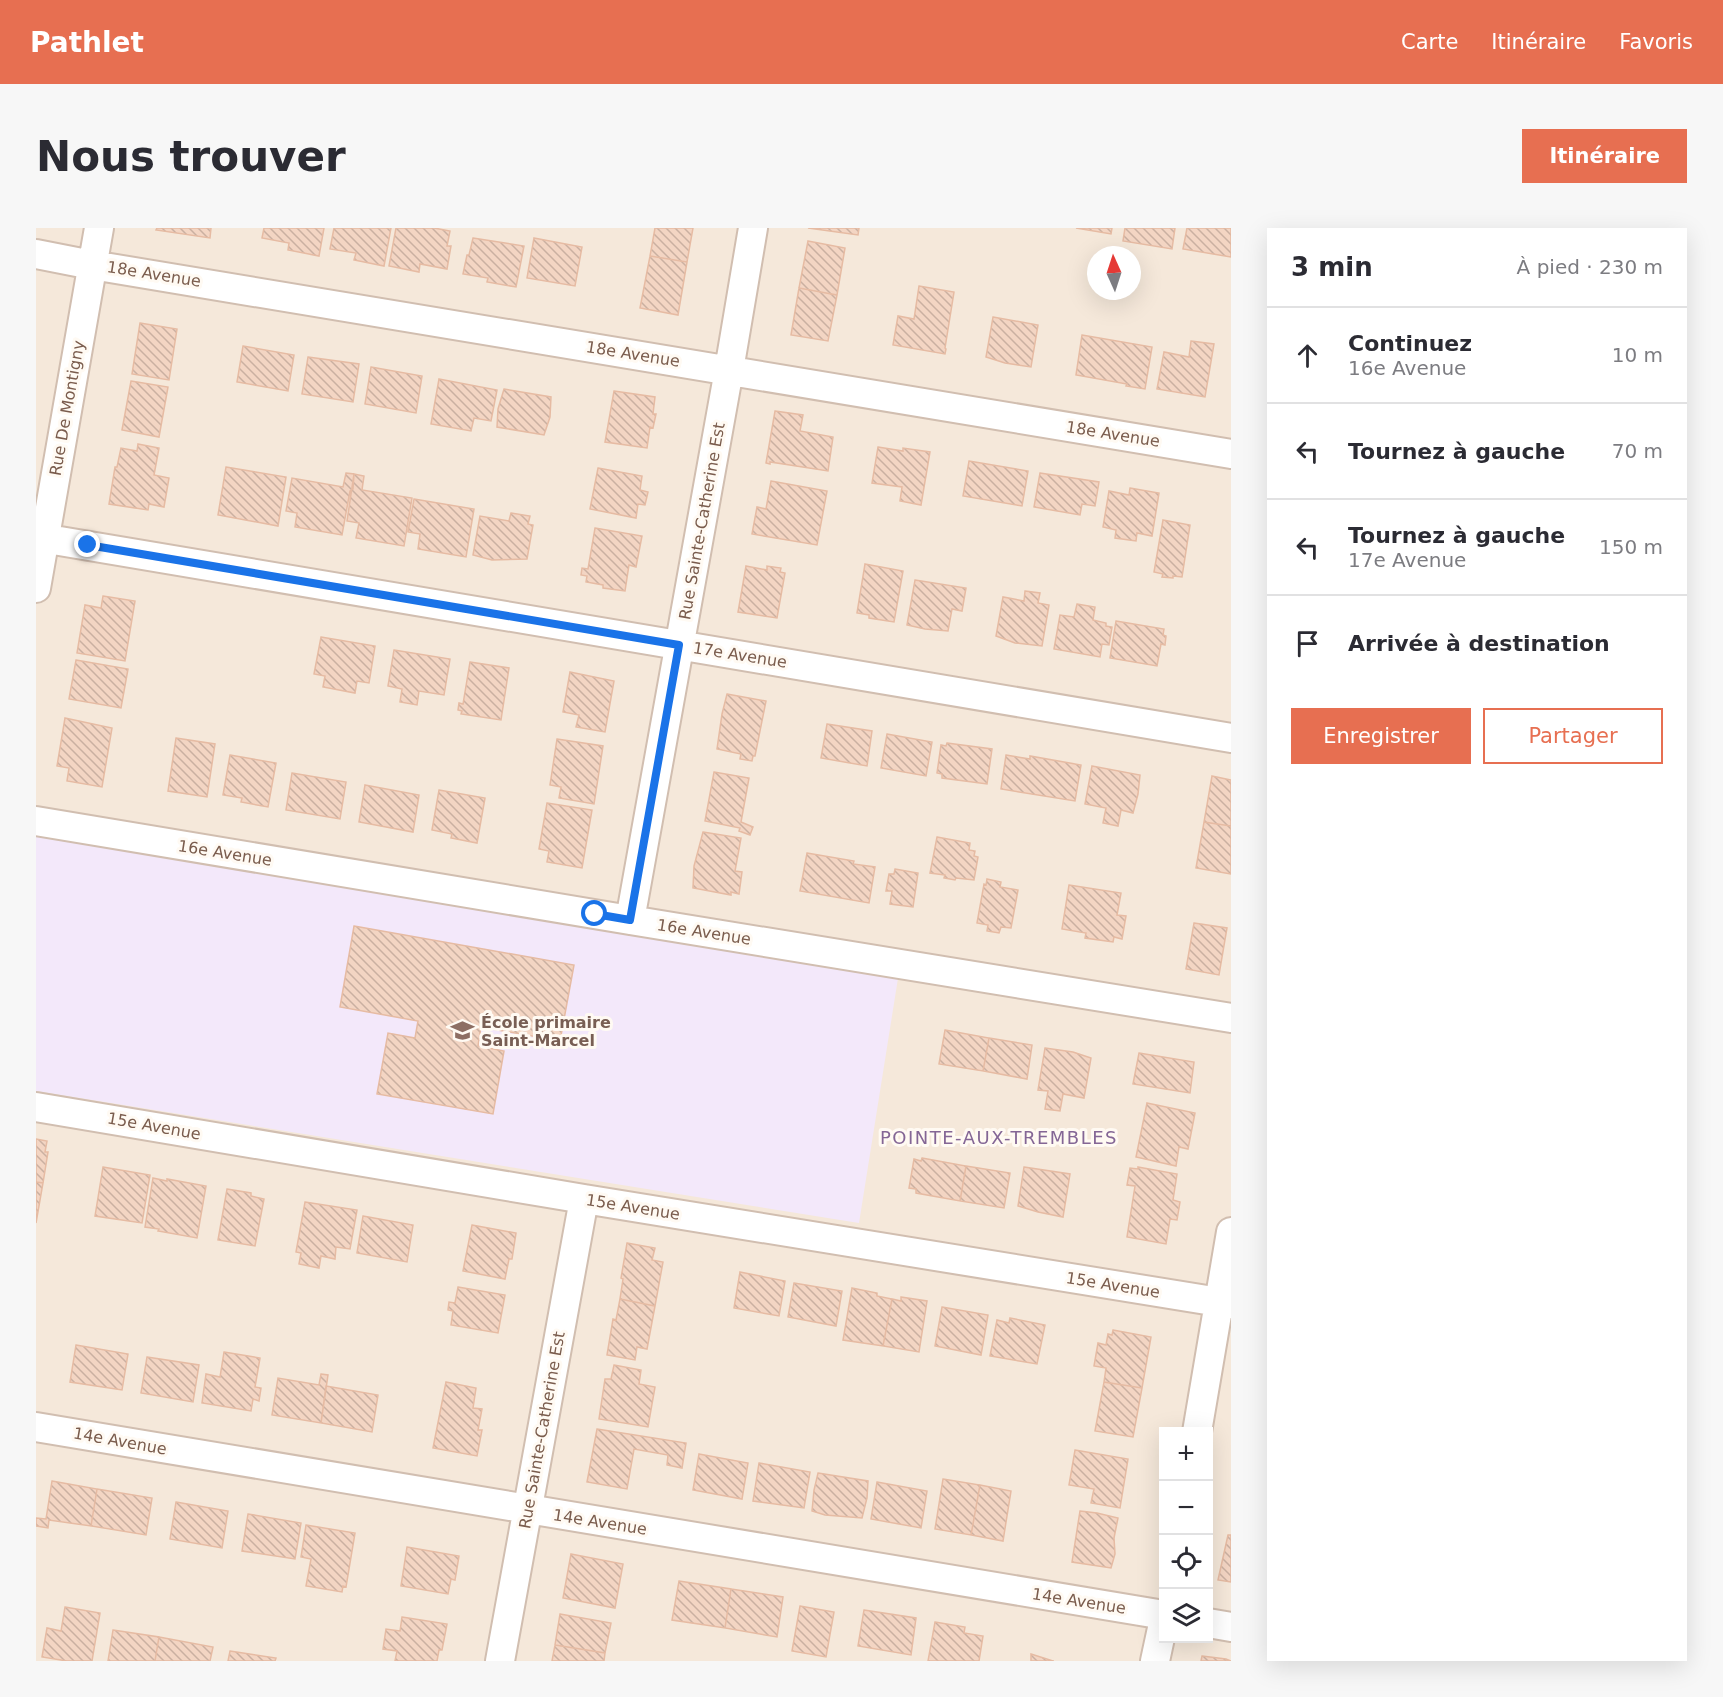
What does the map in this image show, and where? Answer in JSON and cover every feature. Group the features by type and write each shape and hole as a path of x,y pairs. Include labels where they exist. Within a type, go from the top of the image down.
{"street":[{"name":"Rue De Montigny","path":"36,588 40,538 99,228"},
{"name":"Rue Sainte-Catherine Est","path":"630,920 753,228"},
{"name":"18e Avenue","path":"36,254 1231,454"},
{"name":"17e Avenue","path":"40,538 1231,738"},
{"name":"16e Avenue","path":"36,821 1231,1018"},
{"name":"15e Avenue","path":"36,1107 1225,1304"},
{"name":"Rue Sainte-Catherine Est","path":"500,1661 584,1199"},
{"path":"1198,1427 1225,1304 1231,1232"},
{"name":"14e Avenue","path":"36,1427 1159,1616"},
{"path":"1213,1624 1231,1627"},
{"path":"1155,1661 1159,1641"}],"shaded area":[{"path":"36,228 1231,228 1231,1661 36,1661"},
{"name":"École primaire Saint-Marcel","path":"36,834 899,972 859,1223 36,1091"}],"building":[{"path":"157,228 211,228 210,238 156,230"},
{"path":"264,228 324,228 319,256 288,250 289,243 262,238"},
{"path":"334,228 391,228 384,266 354,260 356,253 330,249"},
{"path":"396,228 434,228 450,231 447,246 451,246 447,269 420,264 419,272 389,266"},
{"path":"655,228 693,228 687,262 650,256"},
{"path":"808,228 859,228 858,235"},
{"path":"1076,228 1112,228 1111,234"},
{"path":"1125,228 1175,228 1172,249 1123,241"},
{"path":"1187,228 1231,228 1231,257 1183,249"},
{"path":"473,238 524,246 516,287 487,282 488,278 463,274"},
{"path":"534,238 582,247 575,286 527,278"},
{"path":"808,241 845,248 837,295 799,288"},
{"path":"650,256 687,262 678,315 640,308"},
{"path":"919,286 954,292 945,354 893,345 898,316 914,319"},
{"path":"799,288 837,295 828,341 791,335"},
{"path":"993,317 1038,325 1031,367 986,357"},
{"path":"140,323 177,329 169,380 132,374"},
{"path":"1082,335 1152,347 1145,389 1076,375"},
{"path":"1191,341 1214,344 1205,397 1157,389 1164,352 1189,357"},
{"path":"243,346 294,355 288,391 237,382"},
{"path":"308,357 359,364 353,402 302,394"},
{"path":"371,367 422,376 416,413 365,404"},
{"path":"439,379 497,390 491,421 474,418 471,431 431,424"},
{"path":"131,381 168,387 159,437 122,430"},
{"path":"504,389 551,397 550,417 544,435 497,427 498,409"},
{"path":"614,391 655,397 653,414 656,414 653,428 650,427 647,448 605,442"},
{"path":"775,411 803,415 800,431 833,437 828,471 766,463"},
{"path":"138,444 159,448 154,475 169,478 164,507 149,504 148,510 109,504 115,467 117,467 121,448 137,451"},
{"path":"878,447 930,452 921,505 900,501 902,487 872,483"},
{"path":"969,461 1028,471 1022,506 963,496"},
{"path":"226,467 286,477 278,526 218,515"},
{"path":"598,468 642,476 640,490 648,492 645,505 638,504 636,518 590,509"},
{"path":"346,473 354,474 353,489 350,491 342,535 295,527 297,513 286,511 292,478 343,487"},
{"path":"1040,473 1099,482 1095,506 1082,504 1080,515 1034,507"},
{"path":"354,474 364,476 362,490 412,498 404,546 356,538 359,523 347,521"},
{"path":"771,481 827,491 817,545 752,534 757,507 766,509"},
{"path":"1130,488 1159,493 1152,536 1137,533 1136,541 1115,538 1116,530 1103,527 1109,491 1129,495"},
{"path":"414,499 474,509 466,557 418,549 420,534 408,532"},
{"path":"511,513 530,516 528,524 533,525 527,559 492,560 473,555 480,516 509,521"},
{"path":"1163,520 1190,525 1182,577 1162,577 1163,574 1154,572"},
{"path":"595,528 642,536 636,567 629,565 625,591 603,588 603,585 586,582 587,576 581,575 582,568 588,569"},
{"path":"865,564 903,571 894,622 869,618 869,615 857,613"},
{"path":"746,566 767,570 767,566 781,568 780,572 785,573 777,618 738,612"},
{"path":"915,580 966,588 962,611 952,609 948,631 907,625"},
{"path":"1025,591 1040,593 1038,603 1049,605 1042,646 1015,643 996,636 1003,597 1024,601"},
{"path":"103,596 135,601 125,661 77,653 85,605 101,608"},
{"path":"1077,604 1095,607 1093,620 1112,627 1109,645 1102,644 1100,657 1054,649 1060,615 1074,617"},
{"path":"1116,621 1164,629 1165,645 1161,644 1157,666 1110,658"},
{"path":"321,637 375,646 369,683 357,681 355,693 323,687 325,676 314,674"},
{"path":"394,650 450,659 444,695 419,691 417,705 400,702 402,689 388,686"},
{"path":"76,660 128,669 121,708 69,699"},
{"path":"470,662 509,668 501,720 461,714 462,711 458,710 459,703 463,704"},
{"path":"570,672 614,681 605,732 576,727 579,715 563,712"},
{"path":"727,694 766,701 752,761 740,759 741,754 717,749"},
{"path":"65,718 112,728 102,787 67,781 69,768 57,766"},
{"path":"827,724 872,731 867,766 821,758"},
{"path":"887,734 932,742 926,776 881,768"},
{"path":"176,738 215,744 207,797 168,791"},
{"path":"557,739 603,746 594,804 559,798 561,787 550,785"},
{"path":"947,743 992,749 987,784 942,778 942,774 937,773 941,745 946,746"},
{"path":"230,755 276,763 268,807 241,802 242,798 223,795"},
{"path":"1006,755 1030,759 1030,756 1081,765 1075,801 1001,789"},
{"path":"1092,766 1140,775 1133,813 1121,810 1118,826 1103,823 1106,808 1085,804"},
{"path":"714,772 749,778 741,822 753,827 750,835 739,831 740,828 705,821"},
{"path":"292,773 346,782 340,819 286,810"},
{"path":"1212,776 1231,780 1231,826 1204,822"},
{"path":"365,785 419,795 413,832 359,822"},
{"path":"439,790 485,798 477,843 451,838 452,834 432,830"},
{"path":"547,803 592,810 582,868 547,862 549,851 539,849"},
{"path":"1204,822 1231,826 1231,874 1196,868"},
{"path":"703,832 741,838 735,871 742,872 739,894 731,892 731,895 693,888 694,866"},
{"path":"937,837 970,843 969,850 975,851 974,856 978,857 974,880 956,878 955,880 944,878 945,875 930,873"},
{"path":"807,853 875,867 869,903 800,891"},
{"path":"895,869 918,873 913,907 890,904 892,891 886,891 889,874 894,874"},
{"path":"987,879 1001,882 1000,887 1018,890 1011,928 1001,927 999,933 987,931 988,925 977,923 984,884 986,885"},
{"path":"1069,885 1121,893 1117,915 1126,916 1122,939 1114,937 1113,942 1085,938 1086,933 1062,929"},
{"path":"1194,923 1227,928 1219,975 1186,969"},
{"path":"354,926 574,965 560,1041 481,1027 478,1046 504,1051 493,1114 377,1094 388,1033 415,1038 418,1021 340,1007"},
{"path":"945,1030 989,1038 983,1071 939,1064"},
{"path":"989,1038 1032,1045 1027,1079 983,1071"},
{"path":"1045,1048 1073,1052 1091,1058 1084,1098 1063,1094 1060,1111 1045,1109 1048,1091 1038,1090"},
{"path":"1139,1053 1194,1062 1190,1093 1133,1084"},
{"path":"1147,1103 1195,1113 1188,1149 1179,1147 1176,1166 1136,1157"},
{"path":"36,1139 47,1141 45,1152 48,1152 43,1183 36,1182"},
{"path":"922,1158 966,1166 960,1201 916,1193 916,1189 909,1188 914,1159 921,1161"},
{"path":"966,1166 1010,1173 1004,1208 960,1201"},
{"path":"103,1167 150,1175 142,1223 95,1216"},
{"path":"1024,1167 1070,1174 1063,1217 1018,1206"},
{"path":"1138,1167 1177,1174 1173,1200 1180,1202 1177,1220 1170,1219 1166,1244 1127,1237 1135,1186 1127,1185 1130,1168 1138,1169"},
{"path":"153,1178 206,1186 197,1238 145,1227"},
{"path":"36,1182 43,1183 36,1223"},
{"path":"227,1189 251,1193 251,1196 264,1199 255,1246 218,1240"},
{"path":"305,1202 357,1210 350,1249 336,1247 335,1259 321,1256 319,1268 299,1264 301,1253 296,1252"},
{"path":"363,1216 413,1225 407,1262 357,1253"},
{"path":"472,1225 516,1233 512,1259 509,1259 505,1279 463,1271"},
{"path":"627,1243 655,1248 652,1260 663,1262 655,1306 620,1299"},
{"path":"740,1272 785,1281 779,1316 734,1308"},
{"path":"794,1283 842,1291 836,1326 788,1317"},
{"path":"458,1287 505,1295 498,1333 451,1325 453,1311 448,1310 449,1302 455,1303"},
{"path":"852,1288 877,1293 877,1296 892,1299 883,1346 843,1340"},
{"path":"901,1297 927,1301 919,1352 883,1346 892,1299 901,1301"},
{"path":"620,1299 655,1306 647,1349 637,1347 635,1360 607,1355 613,1319 616,1320"},
{"path":"942,1307 988,1315 981,1355 935,1346"},
{"path":"1010,1318 1045,1325 1037,1364 990,1356 997,1320 1009,1323"},
{"path":"1113,1330 1151,1337 1142,1388 1104,1382 1106,1368 1094,1366 1098,1343 1106,1345 1108,1334 1112,1335"},
{"path":"76,1345 128,1354 122,1390 70,1382"},
{"path":"224,1352 260,1358 255,1387 261,1388 259,1401 253,1399 251,1411 202,1403 206,1374 220,1377"},
{"path":"147,1357 199,1365 193,1402 141,1393"},
{"path":"614,1365 641,1370 639,1384 655,1387 648,1427 599,1419 605,1379 611,1379"},
{"path":"321,1374 328,1375 321,1423 272,1415 278,1378 319,1385"},
{"path":"446,1382 476,1388 473,1408 482,1409 478,1430 482,1430 477,1456 433,1448"},
{"path":"1104,1382 1142,1388 1133,1437 1095,1431"},
{"path":"326,1386 378,1395 372,1432 321,1423"},
{"path":"597,1429 686,1443 682,1468 667,1465 668,1455 634,1449 627,1489 587,1482"},
{"path":"1075,1450 1128,1459 1120,1508 1091,1503 1094,1489 1069,1485"},
{"path":"699,1454 748,1463 742,1499 693,1490"},
{"path":"759,1463 810,1472 804,1508 753,1501"},
{"path":"818,1473 868,1481 862,1518 825,1515 812,1511"},
{"path":"943,1479 980,1485 971,1535 935,1529"},
{"path":"52,1481 97,1489 91,1526 49,1520 48,1528 36,1526 36,1518 46,1519"},
{"path":"877,1482 927,1491 921,1528 871,1519"},
{"path":"980,1485 1011,1491 1003,1541 971,1535"},
{"path":"97,1489 152,1498 146,1535 91,1526"},
{"path":"176,1502 228,1511 222,1548 170,1539"},
{"path":"1080,1511 1118,1518 1114,1538 1115,1554 1111,1568 1072,1562"},
{"path":"248,1514 301,1523 295,1559 242,1551"},
{"path":"306,1525 355,1533 346,1587 343,1586 342,1592 306,1586 311,1559 301,1557"},
{"path":"1228,1535 1231,1535 1231,1582 1218,1580"},
{"path":"407,1547 459,1556 455,1580 451,1579 448,1594 401,1586"},
{"path":"571,1554 623,1564 615,1608 563,1598"},
{"path":"679,1581 731,1589 725,1628 672,1620"},
{"path":"731,1589 783,1597 777,1637 725,1628"},
{"path":"800,1606 834,1612 826,1657 792,1651"},
{"path":"65,1607 100,1613 92,1661 67,1661 42,1657 47,1628 61,1631"},
{"path":"864,1610 916,1618 911,1655 858,1646"},
{"path":"560,1614 611,1623 605,1653 555,1645"},
{"path":"402,1617 447,1624 442,1650 439,1650 437,1661 395,1661 397,1651 383,1649 386,1629 400,1631"},
{"path":"935,1622 965,1627 964,1633 983,1636 979,1661 928,1661"},
{"path":"113,1630 159,1637 155,1661 108,1661"},
{"path":"159,1637 213,1647 210,1661 155,1661"},
{"path":"555,1645 605,1653 604,1661 552,1661"},
{"path":"230,1651 276,1658 275,1661 228,1661"},
{"path":"1031,1654 1053,1661 1031,1661"},
{"path":"1202,1656 1226,1659 1231,1661 1201,1661"}],"place":[{"name":"École primaire Saint-Marcel","path":"463,1031"}],"district":[{"name":"POINTE-AUX-TREMBLES","path":"999,1137"}],"route":[{"path":"88,545 679,645 630,920 595,914"}]}
